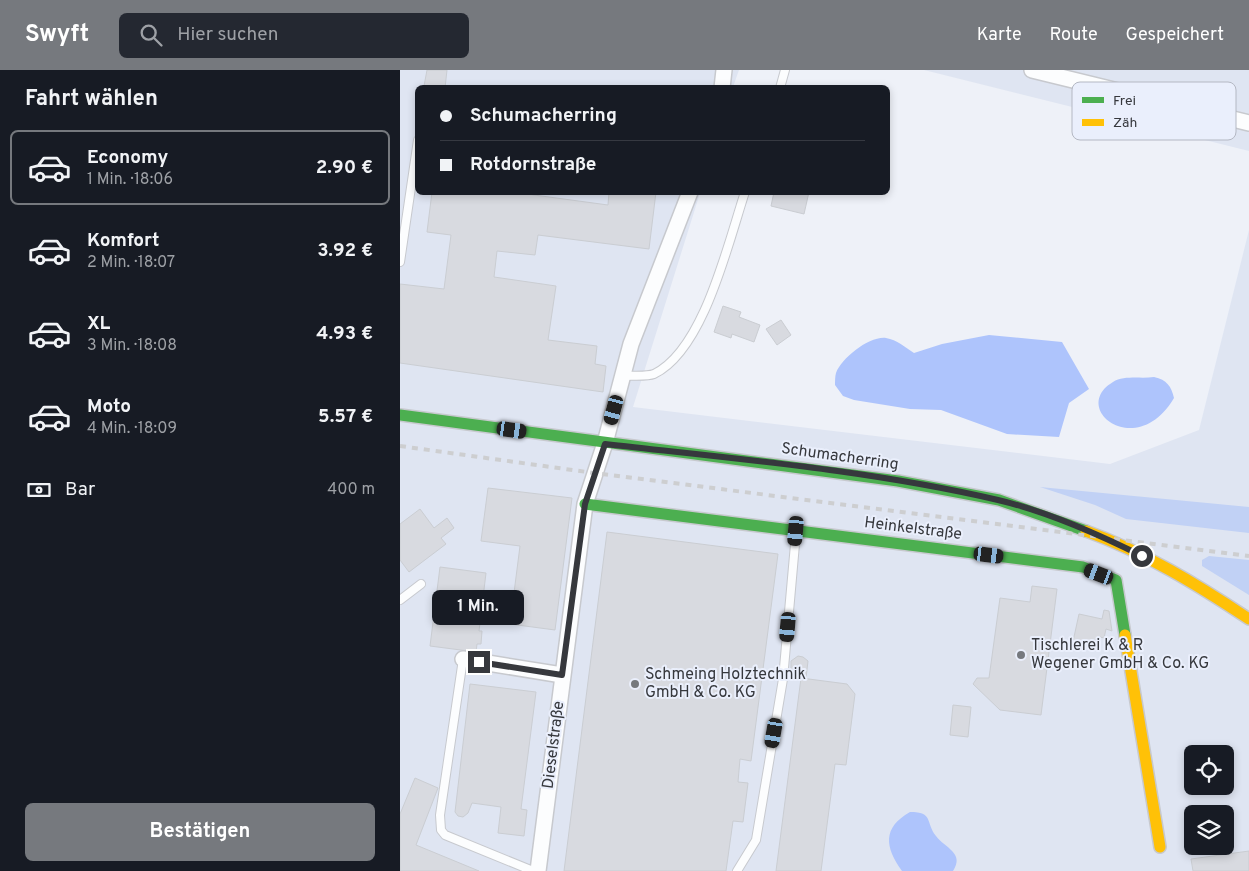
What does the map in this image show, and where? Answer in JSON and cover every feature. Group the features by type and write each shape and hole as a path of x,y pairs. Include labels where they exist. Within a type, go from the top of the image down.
{"main road":[{"name":"Schumacherring","path":"400,415 605,444 787,465 898,481 999,500 1108,539 1193,582 1249,619"},
{"name":"Heinkelstraße","path":"585,504 796,531 838,540 1083,567 1116,580 1160,847"}],"street":[{"path":"722,85 724,70"},
{"path":"1032,70 1088,82"},
{"path":"1236,120 1249,123"},
{"name":"Dieselstraße","path":"538,871 585,504 605,444 632,344 689,195"},
{"path":"463,660 562,675"}],"lane":[{"path":"781,85 785,70"},
{"path":"400,262 403,224 415,157"},
{"path":"623,376 652,374 677,357 697,328 712,293 744,195"},
{"path":"737,871 756,840 783,679 796,531"},
{"path":"400,600 421,584"},
{"path":"463,660 440,815 441,830 445,835 533,871"}],"shaded area":[{"path":"400,70 739,70 734,85 415,85 415,195 699,195 633,407 1110,464 1199,430 1249,230 1249,871 400,871"},
{"path":"924,70 1249,70 1249,151 1205,140 1236,140 1236,82 1072,82 1072,107"},
{"path":"989,335 1062,342 1089,389 1069,403 1059,437 1007,434 941,410 910,409 854,400 843,396 835,385 836,373 844,361 864,344 879,338 890,339 914,353 942,344"},
{"path":"1154,377 1168,384 1174,398 1159,417 1142,426 1126,428 1113,424 1103,415 1099,404 1101,393 1113,382 1127,378"},
{"path":"1040,487 1249,507 1249,533 1126,519 1095,505"},
{"path":"1209,556 1249,560 1249,595 1202,566 1202,560"},
{"path":"910,812 918,812 926,816 936,836 955,855 957,860 953,871 902,871 892,854 889,839 895,825"}],"building":[{"path":"427,70 447,70 445,85 424,85"},
{"path":"432,195 534,195 608,205 609,195 656,195 649,249 538,235 535,255 497,251 494,277 556,286 548,340 597,346 595,364 606,366 603,392 400,363 400,284 444,289 451,235 427,232"},
{"path":"773,195 808,195 804,214 771,206"},
{"path":"723,306 741,312 739,317 760,325 754,342 732,334 731,338 714,332"},
{"path":"781,320 791,335 777,345 766,329"},
{"path":"488,488 572,498 555,630 510,624 520,546 481,541"},
{"path":"420,509 434,528 447,518 454,528 441,538 446,544 409,572 400,560 400,524"},
{"path":"607,532 778,554 751,761 740,759 738,782 748,783 743,822 733,821 726,871 564,871"},
{"path":"440,567 486,573 479,631 482,631 481,644 477,644 476,652 430,646"},
{"name":"Tischlerei K & R Wegener GmbH & Co. KG","path":"1032,586 1057,589 1041,715 1000,710 973,684 977,678 989,678 1000,598 1030,602"},
{"path":"1104,610 1109,611 1112,631 1106,629 1104,638 1100,637 1086,645 1085,649 1072,646 1079,614 1102,619"},
{"path":"798,656 808,661 806,678 794,673 791,668 791,661"},
{"path":"801,678 847,684 855,694 846,765 835,764 821,871 776,871"},
{"path":"470,684 536,692 521,809 527,810 524,836 498,833 501,807 472,803 468,813 463,817 458,816 455,812"},
{"path":"953,705 971,707 968,737 950,735"},
{"path":"415,778 438,788 416,845 479,871 400,871 400,814"},
{"path":"1249,851 1249,871 1193,871 1191,859 1234,855 1234,853"}],"railway":[{"path":"400,446 594,473 1249,556"}],"traffic: fast":[{"path":"400,415 898,481 999,500 1086,531"},
{"path":"585,504 1083,567 1116,580 1125,635"}],"traffic: slow":[{"path":"1086,531 1150,559 1249,619"},
{"path":"1125,635 1160,847"}],"place":[{"name":"Tischlerei K & R Wegener GmbH & Co. KG","path":"1021,655"},
{"name":"Schmeing Holztechnik GmbH & Co. KG","path":"635,684"}],"route":[{"path":"479,662 562,675 585,504 605,444 778,464 898,481 999,500 1081,528 1142,556"}]}
